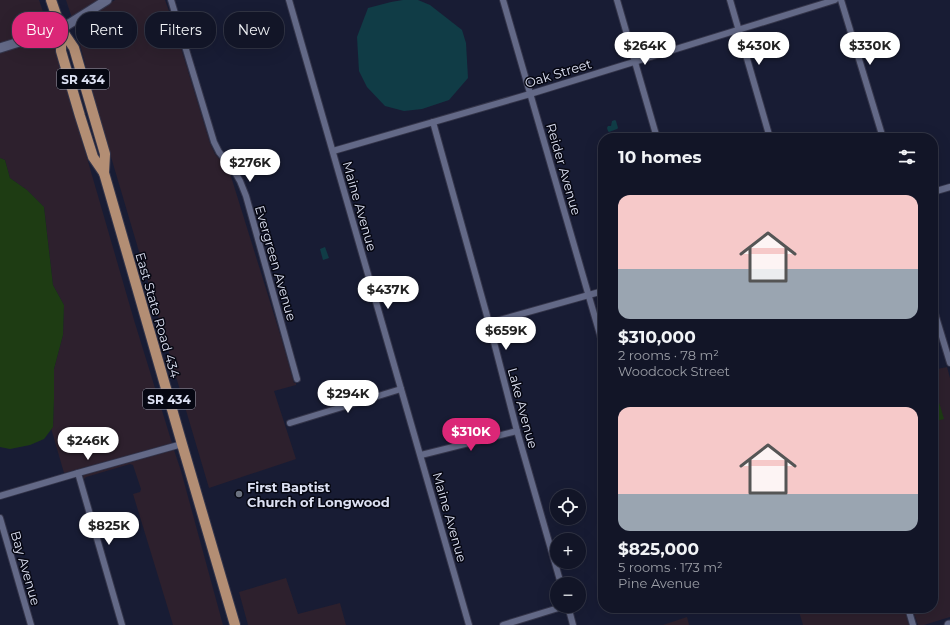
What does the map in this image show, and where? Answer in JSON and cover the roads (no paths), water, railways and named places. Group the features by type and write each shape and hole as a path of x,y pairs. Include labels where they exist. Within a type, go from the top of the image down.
{"main road":[{"name":"SR 434","path":"51,0 55,12"},
{"name":"East State Road 434","path":"62,48 93,157 104,173 235,625"}],"street":[{"path":"68,25 107,0"},
{"name":"Evergreen Avenue","path":"172,0 214,142 219,152 233,169 246,196 297,379"},
{"name":"Maine Avenue","path":"289,0 469,625"},
{"name":"Reider Avenue","path":"503,0 598,327"},
{"path":"617,0 656,133"},
{"path":"730,0 769,133"},
{"name":"Oak Street","path":"333,152 530,94 835,0"},
{"path":"841,0 881,133"},
{"path":"0,48 12,44"},
{"name":"Lake Avenue","path":"433,122 489,323 517,431 559,577"},
{"path":"938,191 950,187"},
{"path":"489,323 598,292"},
{"path":"938,324 950,364"},
{"path":"290,423 401,389"},
{"path":"421,455 517,431"},
{"path":"0,496 182,444"},
{"path":"78,473 122,625"},
{"name":"Bay Avenue","path":"0,518 31,625"},
{"path":"503,625 550,611"},
{"path":"569,613 573,625"},
{"path":"909,613 913,625"}],"place":[{"name":"First Baptist Church of Longwood","path":"239,494"}]}
